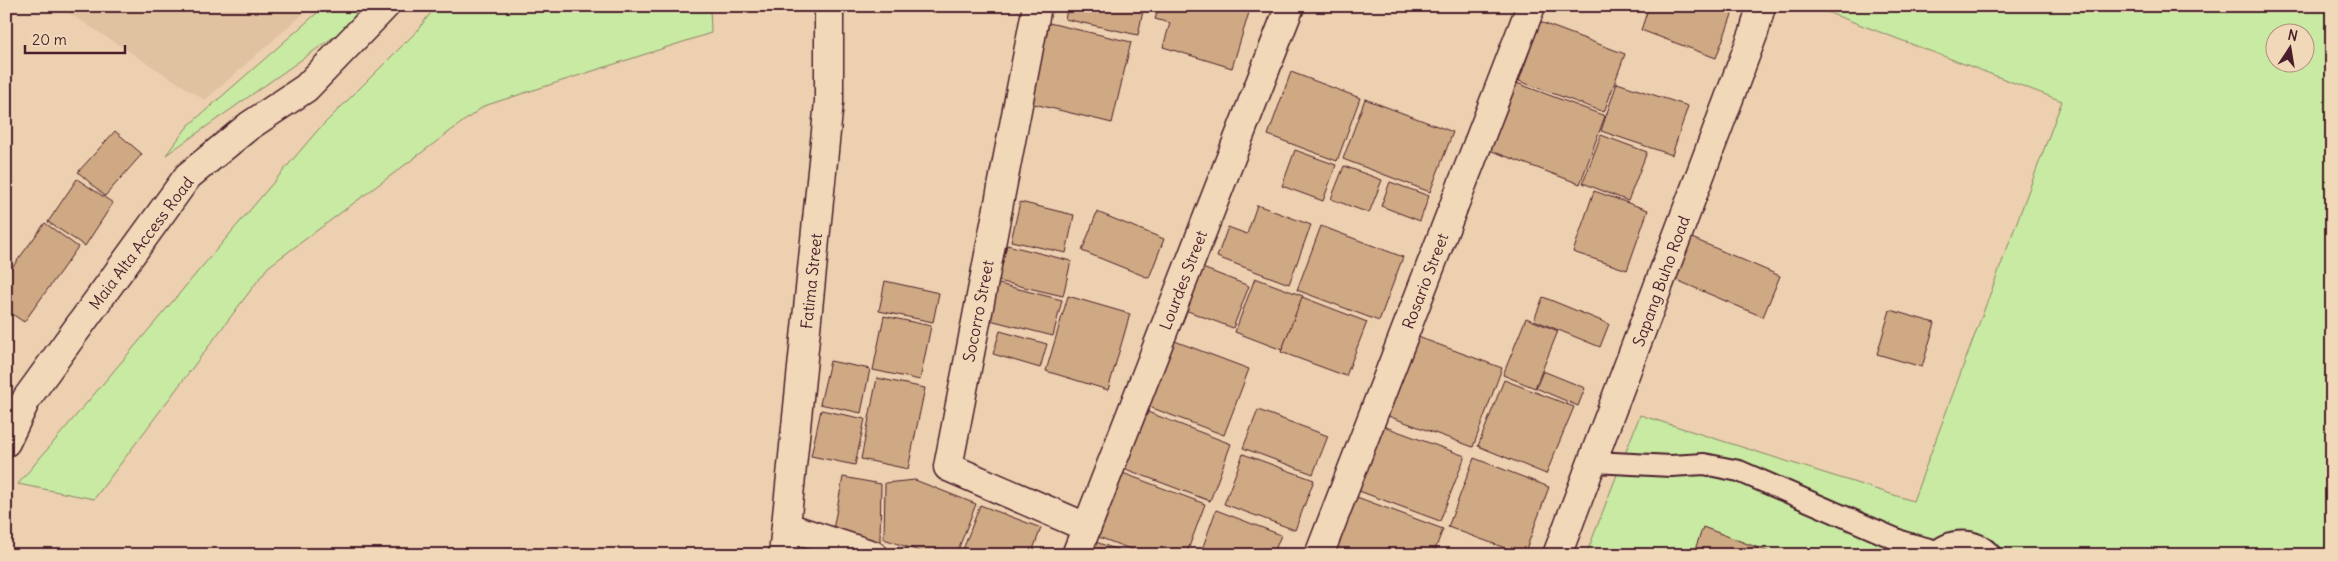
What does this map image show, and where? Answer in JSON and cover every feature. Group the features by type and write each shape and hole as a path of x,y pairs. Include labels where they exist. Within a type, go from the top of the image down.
{"street":[{"name":"Maia Alta Access Road","path":"6,442 16,402 188,176 249,126 306,88 385,6"},
{"name":"Fatima Street","path":"783,555 829,102 830,6"},
{"name":"Socorro Street","path":"1037,6 948,467 1086,527"},
{"name":"Lourdes Street","path":"1076,555 1290,6"},
{"name":"Rosario Street","path":"1319,555 1531,6"},
{"name":"Sapang Buho Road","path":"1557,555 1594,462 1747,51 1761,6"},
{"path":"787,527 873,555"}],"lane":[{"path":"1594,462 1671,466 1704,464 1739,471 1903,542 1935,553 1948,544 1961,541 1974,543 1991,555"}],"shaded area":[{"path":"58,6 312,6 205,100"}],"green space":[{"path":"325,6 371,6 362,17 166,155 188,126"},
{"path":"436,6 710,6 711,33 484,106 268,267 94,499 18,484 317,131 416,32"},
{"path":"1811,6 2332,6 2332,555 1586,555 1640,415 1913,501 2062,101"}],"building":[{"path":"1068,6 1144,6 1138,35 1065,19"},
{"path":"1159,6 1251,6 1232,68 1163,47 1170,23 1155,19"},
{"path":"1649,6 1717,6 1733,12 1716,58 1641,30"},
{"path":"1540,22 1625,54 1604,112 1519,81"},
{"path":"1049,23 1131,42 1112,123 1030,103"},
{"path":"1291,72 1360,98 1337,161 1268,135"},
{"path":"1514,82 1605,116 1580,184 1489,150"},
{"path":"1617,83 1688,106 1672,155 1601,131"},
{"path":"1365,99 1453,132 1430,192 1343,159"},
{"path":"115,131 142,154 105,196 78,172"},
{"path":"1601,135 1647,152 1628,201 1583,183"},
{"path":"1295,150 1336,165 1323,201 1282,186"},
{"path":"1344,166 1382,180 1369,213 1331,199"},
{"path":"77,179 113,203 85,246 48,222"},
{"path":"1390,182 1429,196 1420,221 1381,206"},
{"path":"1594,191 1648,210 1627,270 1573,252"},
{"path":"1020,202 1074,215 1066,253 1011,241"},
{"path":"1257,205 1311,225 1289,284 1217,257 1228,227 1247,234"},
{"path":"1097,212 1164,239 1149,278 1082,251"},
{"path":"45,223 78,247 24,322 6,310 6,276"},
{"path":"1321,226 1403,257 1379,321 1297,290"},
{"path":"1692,238 1780,276 1763,317 1674,279"},
{"path":"1007,245 1071,261 1063,296 998,281"},
{"path":"1200,267 1249,286 1233,328 1185,310"},
{"path":"1255,278 1303,296 1282,350 1235,332"},
{"path":"885,281 939,293 933,322 879,311"},
{"path":"995,283 1062,300 1053,336 986,319"},
{"path":"1068,296 1130,314 1108,390 1046,371"},
{"path":"1302,297 1367,322 1346,376 1281,352"},
{"path":"1543,297 1609,324 1600,347 1534,320"},
{"path":"1890,310 1935,323 1922,367 1877,354"},
{"path":"884,316 931,326 920,380 873,370"},
{"path":"1526,318 1558,331 1535,388 1503,375"},
{"path":"1000,331 1047,344 1040,368 993,354"},
{"path":"1418,337 1502,368 1473,447 1388,416"},
{"path":"1172,340 1249,369 1224,435 1147,406"},
{"path":"830,361 870,369 861,413 820,404"},
{"path":"1543,371 1585,388 1578,406 1536,388"},
{"path":"877,378 925,388 908,469 861,459"},
{"path":"1504,380 1574,407 1546,474 1478,446"},
{"path":"821,410 865,419 855,465 811,456"},
{"path":"1258,410 1328,436 1313,474 1243,448"},
{"path":"1145,411 1231,444 1210,501 1123,468"},
{"path":"1383,426 1465,456 1440,521 1359,491"},
{"path":"1243,454 1314,480 1295,530 1224,504"},
{"path":"1474,458 1549,487 1524,555 1448,527"},
{"path":"1120,472 1205,504 1186,555 1146,555 1096,536"},
{"path":"843,477 881,484 880,541 871,542 832,535"},
{"path":"915,480 976,504 956,555 930,555 884,539 885,483"},
{"path":"1354,496 1443,529 1433,555 1332,553"},
{"path":"980,505 1041,528 1031,555 961,555"},
{"path":"1216,510 1281,535 1273,555 1200,555"},
{"path":"1703,527 1769,552 1768,555 1693,555"},
{"path":"1096,542 1131,555 1091,555"}]}
